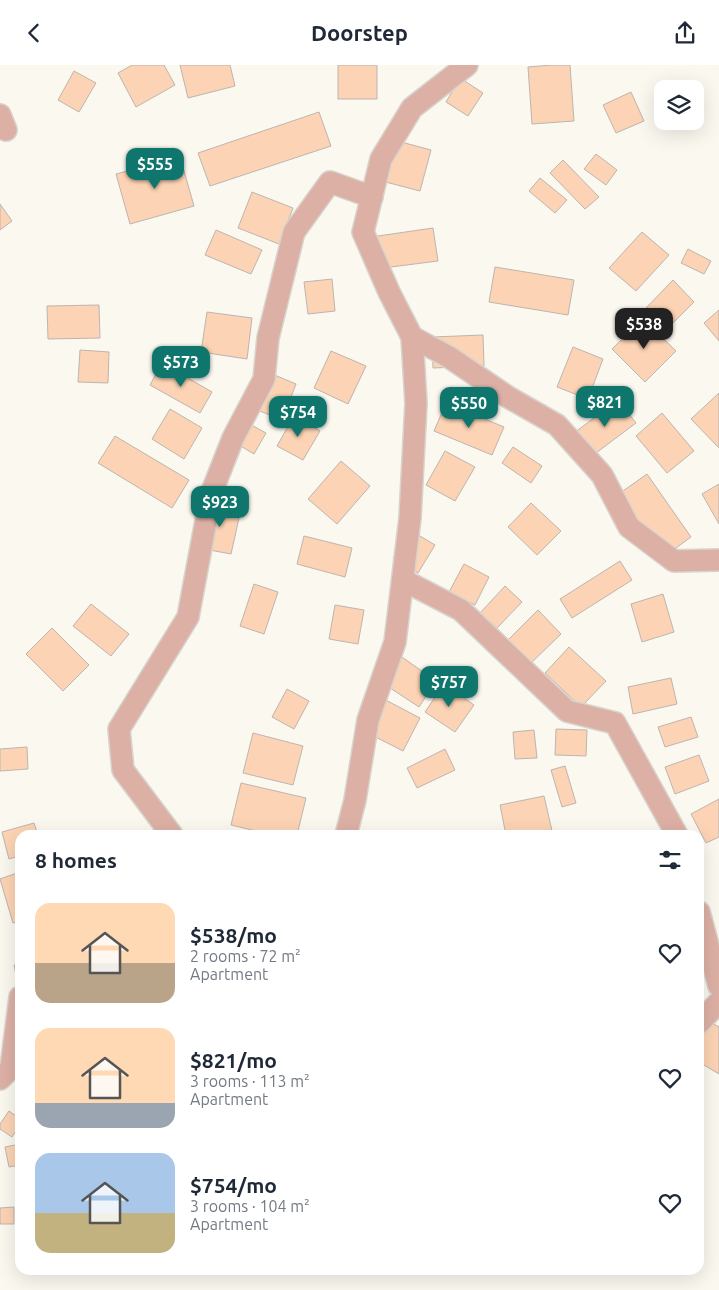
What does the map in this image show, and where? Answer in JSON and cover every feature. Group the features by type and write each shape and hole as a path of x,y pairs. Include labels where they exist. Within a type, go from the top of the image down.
{"street":[{"path":"347,830 355,800 368,720 395,642 410,517 416,403 412,337 363,232 381,159 412,108 467,65"},
{"path":"168,830 123,770 119,729 188,617 211,494 233,437 264,379 268,338 294,232 330,182 372,197"},
{"path":"412,337 449,357 508,397 557,425 602,475 629,527 674,561 719,560"},
{"path":"403,580 461,610 567,711 615,723 674,830"},
{"path":"704,930 719,986"},
{"path":"704,1018 719,1002"},
{"path":"0,1079 11,1068 15,1036"}],"building":[{"path":"132,65 164,65 175,85 136,107 118,73"},
{"path":"180,65 230,65 235,86 188,98"},
{"path":"338,65 377,65 377,99 338,99"},
{"path":"570,65 574,121 532,124 528,67"},
{"path":"74,71 96,83 79,112 58,100"},
{"path":"460,78 483,93 468,116 446,102"},
{"path":"631,92 644,121 616,133 603,105"},
{"path":"319,112 331,146 210,186 198,153"},
{"path":"390,139 431,150 420,191 378,180"},
{"path":"596,154 617,170 606,185 584,169"},
{"path":"180,157 194,206 130,224 116,174"},
{"path":"563,160 599,197 585,209 550,173"},
{"path":"540,178 567,200 555,213 529,191"},
{"path":"252,192 293,208 279,244 238,228"},
{"path":"0,204 12,221 0,230"},
{"path":"433,228 438,261 375,269 371,237"},
{"path":"216,230 262,250 251,274 205,255"},
{"path":"642,232 669,255 636,291 609,268"},
{"path":"688,249 711,261 704,274 681,263"},
{"path":"495,267 574,280 568,315 489,302"},
{"path":"332,279 335,311 308,314 304,282"},
{"path":"673,280 694,302 667,329 646,308"},
{"path":"99,305 100,338 48,339 47,306"},
{"path":"719,310 719,341 704,323"},
{"path":"207,312 252,318 247,359 201,352"},
{"path":"643,319 676,351 645,382 612,349"},
{"path":"483,335 484,366 433,368 432,337"},
{"path":"573,347 603,359 588,399 557,387"},
{"path":"80,350 109,352 108,383 78,382"},
{"path":"331,351 366,366 348,404 314,388"},
{"path":"162,363 212,392 200,413 150,385"},
{"path":"265,371 296,384 282,420 250,407"},
{"path":"719,393 719,448 691,419"},
{"path":"618,400 636,423 592,456 574,433"},
{"path":"446,403 504,427 492,455 434,431"},
{"path":"170,409 202,428 184,459 152,439"},
{"path":"662,413 694,451 667,473 636,436"},
{"path":"235,416 266,433 254,454 224,436"},
{"path":"294,416 320,431 303,460 277,446"},
{"path":"115,436 189,480 172,508 98,463"},
{"path":"513,447 542,466 531,483 502,463"},
{"path":"445,451 475,467 455,501 426,485"},
{"path":"341,461 370,486 337,524 308,499"},
{"path":"647,474 691,537 658,561 613,498"},
{"path":"719,484 719,524 702,494"},
{"path":"209,502 241,509 231,554 199,548"},
{"path":"531,503 561,531 537,555 508,527"},
{"path":"410,530 435,545 418,573 393,558"},
{"path":"304,536 352,548 345,577 297,564"},
{"path":"620,561 632,580 572,618 560,599"},
{"path":"464,564 489,577 475,605 449,592"},
{"path":"254,584 278,592 264,634 240,626"},
{"path":"505,586 522,602 497,628 480,613"},
{"path":"663,594 674,632 642,642 631,604"},
{"path":"91,604 129,634 111,656 73,626"},
{"path":"335,605 364,610 358,644 329,639"},
{"path":"538,610 561,634 528,666 505,643"},
{"path":"52,628 89,665 63,691 26,654"},
{"path":"569,647 606,681 581,707 545,673"},
{"path":"399,655 436,681 419,707 381,682"},
{"path":"671,678 677,704 633,714 628,687"},
{"path":"444,684 474,705 455,732 425,712"},
{"path":"287,689 309,701 294,729 272,717"},
{"path":"378,696 420,718 403,751 360,729"},
{"path":"691,717 698,737 665,747 658,727"},
{"path":"556,729 587,730 586,756 555,755"},
{"path":"534,730 537,758 515,759 513,732"},
{"path":"253,733 303,746 293,785 243,773"},
{"path":"27,747 28,769 0,771 0,749"},
{"path":"445,749 455,770 417,788 407,768"},
{"path":"699,755 709,781 675,794 665,767"},
{"path":"565,766 576,803 562,807 551,770"},
{"path":"241,783 306,798 298,830 252,830 231,825"},
{"path":"544,796 552,830 505,830 500,805"},
{"path":"719,799 719,837 706,843 704,830 699,830 691,814"},
{"path":"34,823 36,830 15,830 15,857 9,859 2,832"},
{"path":"15,874 15,922 13,923 0,879"},
{"path":"710,1022 719,1027 719,1074 704,1065 704,1032"},
{"path":"9,1111 15,1115 15,1132 12,1137 0,1129 0,1124"},
{"path":"15,1145 15,1166 9,1167 5,1147"},
{"path":"14,1207 14,1224 0,1224 0,1208"}]}
